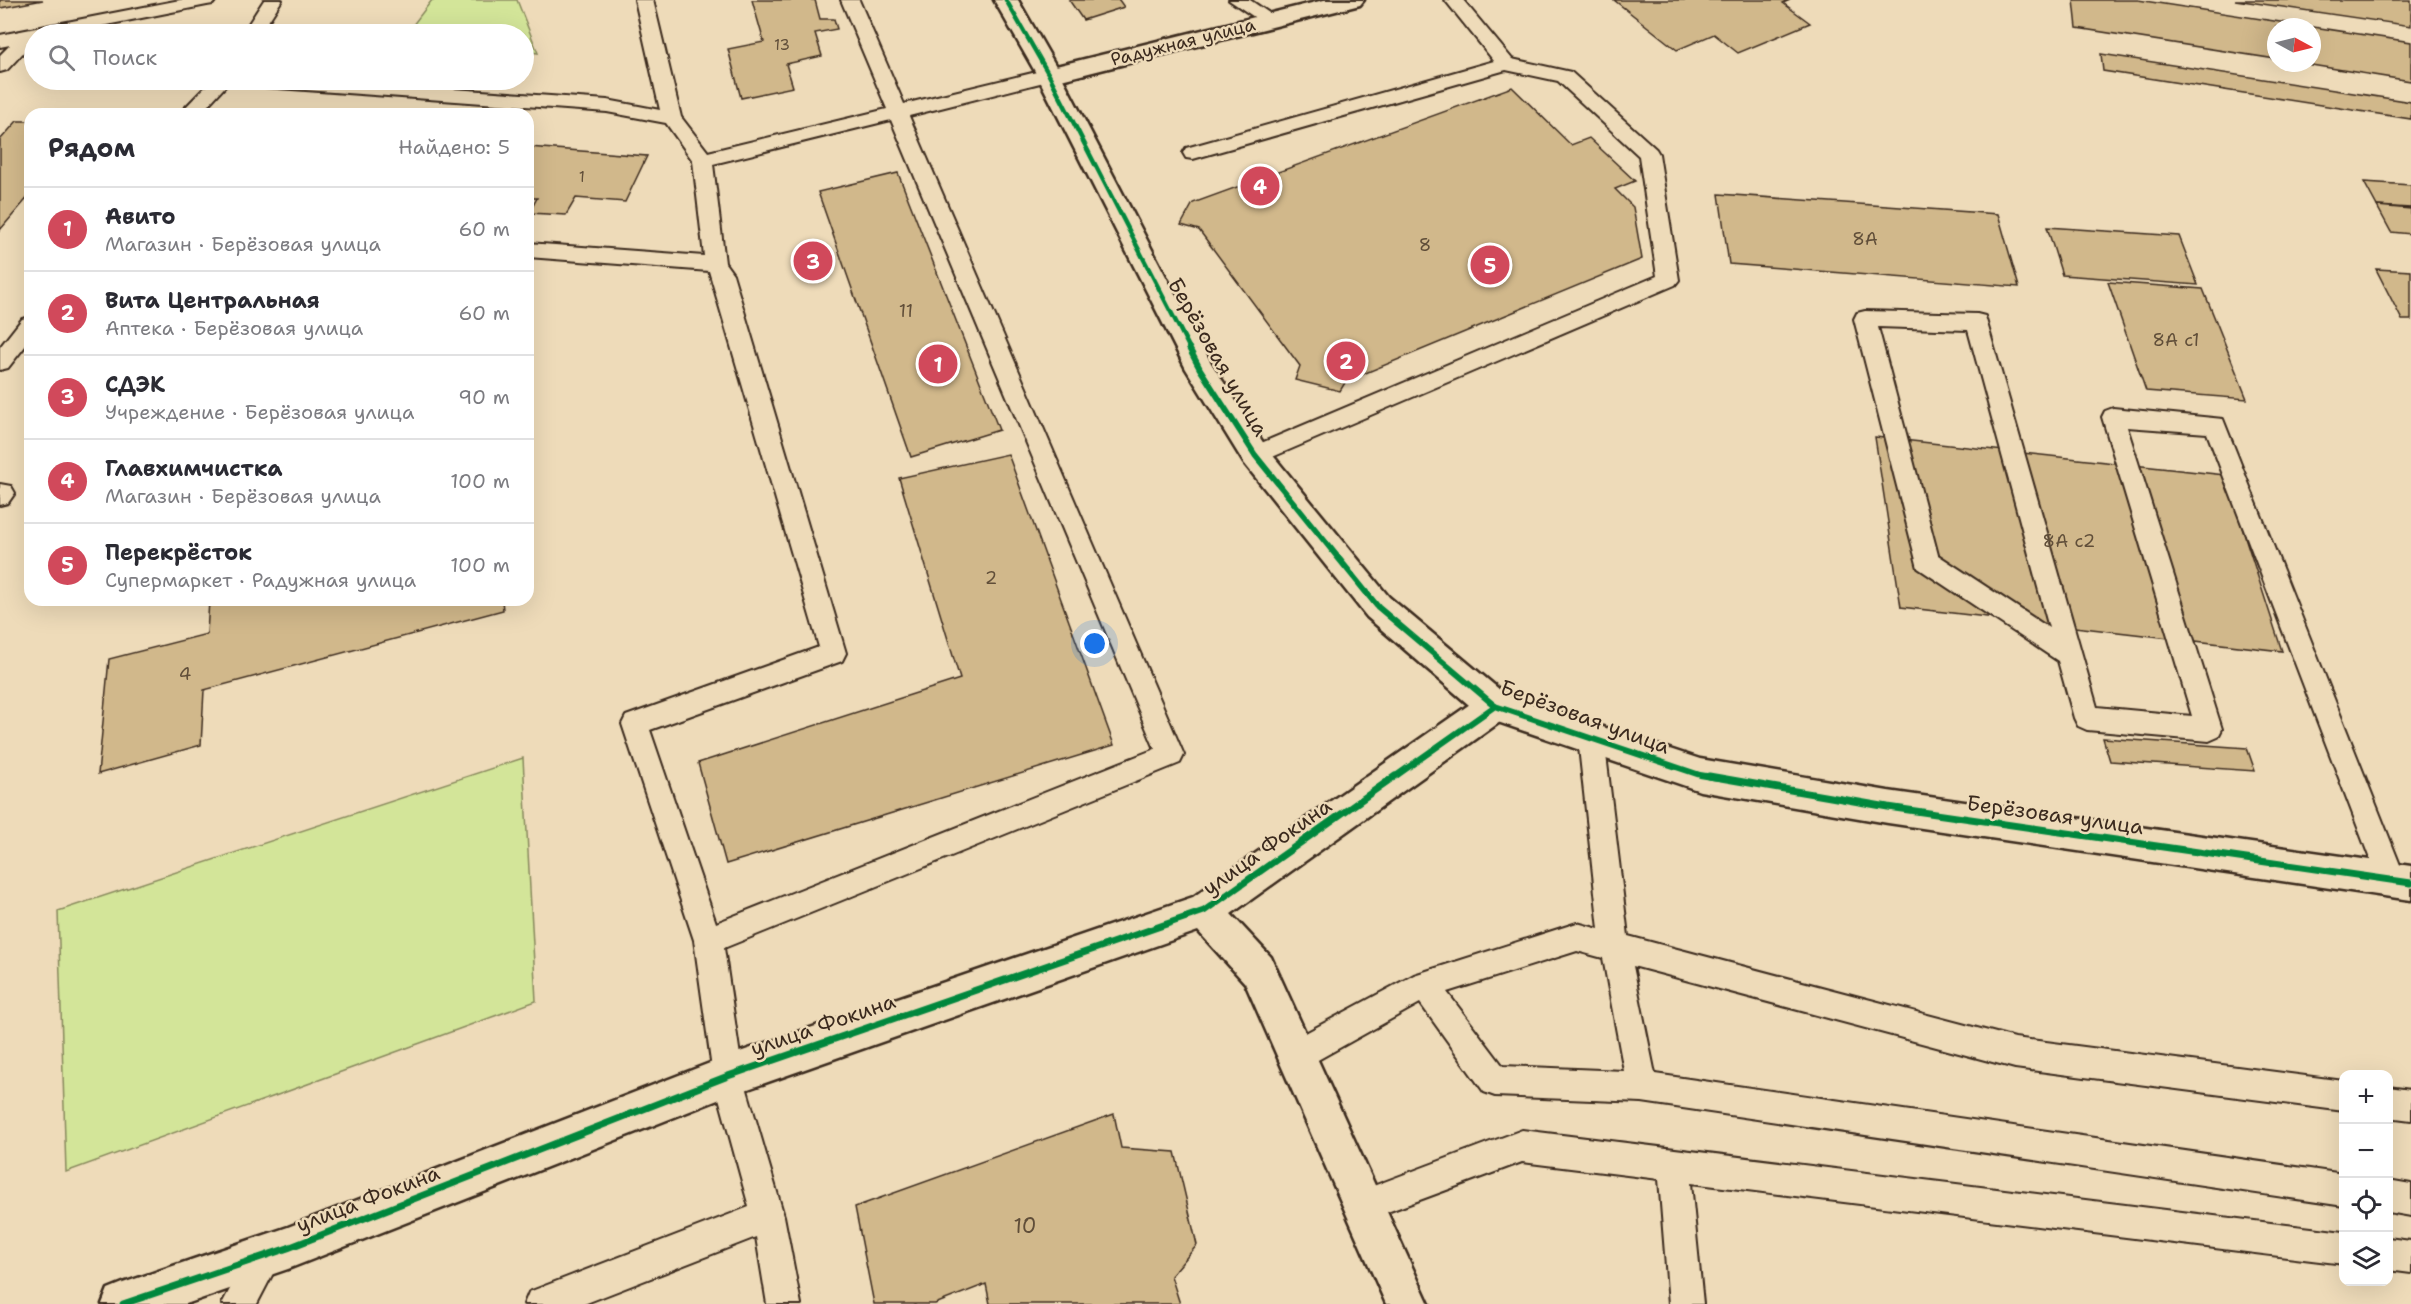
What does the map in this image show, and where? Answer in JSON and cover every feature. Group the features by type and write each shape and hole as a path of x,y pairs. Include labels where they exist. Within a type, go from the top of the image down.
{"street":[{"name":"Берёзовая улица","path":"1006,0 1048,75 1200,369 1255,455 1378,607 1495,706 1700,775 1888,807 2401,882"},
{"name":"Радужная улица","path":"1048,75 1352,0"},
{"name":"улица Фокина","path":"123,1304 299,1244 728,1076 1204,911 1495,706"},
{"path":"1204,911 1258,970 1408,1304"}],"lane":[{"path":"86,24 207,0"},
{"path":"257,24 273,0"},
{"path":"644,0 672,118 704,160 715,264 722,274 833,653 635,724 708,940 728,1076 768,1216 784,1304"},
{"path":"708,940 1171,755 850,0"},
{"path":"1238,0 1272,21"},
{"path":"1454,0 1506,64"},
{"path":"0,41 24,36"},
{"path":"0,66 24,41"},
{"path":"1193,153 1506,64 1564,76 1648,153 1668,279 1255,455"},
{"path":"704,160 1048,75"},
{"path":"195,108 212,90"},
{"path":"388,90 607,106 672,118"},
{"path":"534,250 715,264"},
{"path":"2070,655 1927,561 1865,319 1977,322 2070,655 2087,718 2210,729 2113,417 2215,425 2401,882"},
{"path":"0,362 24,332"},
{"path":"1591,738 1615,947 1642,1087"},
{"path":"1296,1055 1424,985 1577,937 2015,1053 2339,1095"},
{"path":"1424,985 1495,1081 1642,1087 2339,1189"},
{"path":"2393,1103 2411,1105"},
{"path":"1363,1205 1522,1146 2339,1248"},
{"path":"1674,1165 1686,1304"},
{"path":"2393,1197 2411,1200"},
{"path":"541,1304 768,1216"},
{"path":"239,1304 267,1254"},
{"path":"2393,1255 2411,1257"}],"green space":[{"path":"432,0 517,0 527,24 414,24"},
{"path":"523,758 536,1001 66,1172 58,911"}],"building":[{"path":"0,0 43,0 0,8"},
{"path":"752,0 815,0 820,19 834,19 837,29 815,33 822,56 786,64 793,87 741,98 728,49 764,42"},
{"path":"1069,0 1119,0 1124,7 1083,20"},
{"path":"1614,0 1790,0 1783,3 1810,23 1738,53 1714,34 1677,50"},
{"path":"2074,0 2138,0 2267,20 2267,58 2077,28"},
{"path":"2235,0 2411,0 2411,26"},
{"path":"2321,28 2411,42 2411,81 2321,67"},
{"path":"2101,54 2411,102 2411,119 2103,71"},
{"path":"1512,87 1571,145 1589,138 1635,181 1615,189 1633,207 1642,259 1346,381 1340,391 1295,380 1300,366 1199,230 1181,225 1193,203"},
{"path":"17,121 24,121 24,202 0,230 0,140"},
{"path":"534,147 647,156 625,202 576,198 566,215 534,213 534,204 537,198 534,198"},
{"path":"898,173 999,430 911,457 818,192"},
{"path":"2364,182 2411,185 2411,208 2377,206"},
{"path":"1719,194 1998,214 2019,287 1729,264"},
{"path":"2377,206 2411,209 2411,234 2391,232"},
{"path":"2047,227 2179,236 2198,285 2062,275"},
{"path":"2376,269 2411,271 2411,320 2402,320"},
{"path":"2108,282 2203,289 2247,399 2146,391"},
{"path":"1875,437 2225,475 2282,651 1901,607"},
{"path":"1008,454 1114,745 726,864 698,763 960,679 899,478"},
{"path":"209,606 503,606 503,610 204,690 201,745 98,774 109,659 207,634"},
{"path":"2103,738 2247,748 2255,771 2110,761"},
{"path":"1114,1114 1121,1148 1175,1152 1197,1245 1171,1276 1180,1304 990,1304 986,1284 935,1304 874,1304 855,1207"}],"cycle path":[{"path":"1006,0 1049,75 1200,369 1255,455 1378,607 1495,706 1700,775 1888,807 2411,883"},
{"path":"123,1304 288,1248 728,1076 1204,911 1495,706"}],"place":[{"name":"Главхимчистка","path":"1260,186"},
{"name":"СДЭК","path":"813,261"},
{"name":"Перекрёсток","path":"1490,265"},
{"name":"Вита Центральная","path":"1346,361"},
{"name":"Авито","path":"938,364"}]}
